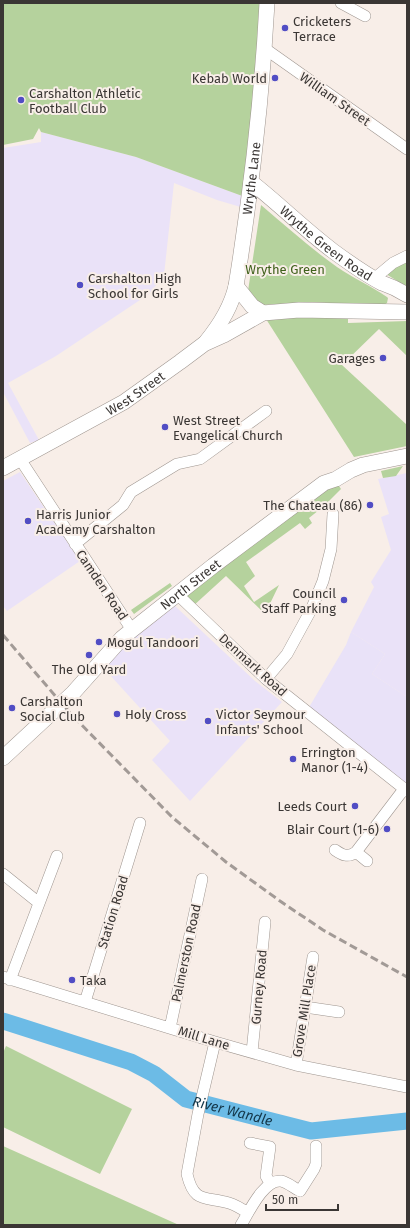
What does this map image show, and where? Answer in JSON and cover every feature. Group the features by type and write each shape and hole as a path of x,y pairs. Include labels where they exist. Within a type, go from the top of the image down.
{"main road":[{"name":"Wrythe Lane","path":"204,344 223,319 231,304 236,286 251,182 267,3"},
{"name":"Wrythe Green Road","path":"251,182 320,240 344,258 379,280 407,295"},
{"path":"379,280 391,292 393,298 391,304 384,311"},
{"path":"236,286 252,306 263,313"},
{"name":"West Street","path":"3,468 124,402 204,344 224,335 263,313 293,310 407,312"},
{"name":"North Street","path":"3,758 73,693 122,638 213,566 324,483 336,479 363,465 407,456"}],"street":[{"path":"340,3 365,16"},
{"name":"William Street","path":"264,48 407,149"},
{"path":"379,280 393,263 407,256"},
{"path":"75,544 123,506 131,492 176,464 200,459 266,411"},
{"name":"Camden Road","path":"20,460 132,630"},
{"path":"266,679 286,654 311,610 323,581 331,549 334,514"},
{"name":"Denmark Road","path":"177,594 266,679 405,790"},
{"path":"335,850 344,855 352,855 356,852 405,790"},
{"name":"Station Road","path":"85,1002 140,823"},
{"path":"356,852 367,861"},
{"path":"6,979 39,903 57,856"},
{"path":"3,874 39,903"},
{"name":"Palmerston Road","path":"170,1028 202,879"},
{"name":"Gurney Road","path":"252,1052 265,922"},
{"name":"Grove Mill Place","path":"296,1065 313,957"},
{"name":"Mill Lane","path":"6,979 296,1065 407,1087"},
{"path":"305,1007 339,1012"},
{"path":"215,1042 198,1114 187,1174 189,1183 194,1192 201,1197 229,1203 248,1213"},
{"path":"250,1143 270,1148 266,1176 270,1183"},
{"path":"241,1225 263,1190 270,1183 282,1181 300,1191 316,1164 316,1146"}],"shaded area":[{"name":"Carshalton High School for Girls","path":"41,132 136,157 245,197 244,208 217,200 174,183 164,275 149,294 56,356 8,383 39,440 30,443 3,392 3,148 41,142"},
{"name":"Harris Junior Academy Carshalton","path":"20,472 80,561 7,611 3,606 3,481"},
{"path":"407,473 407,697 372,674 385,654 351,632 374,587 371,582 391,550 381,517 389,514 378,479"},
{"name":"Victor Seymour Infants' School","path":"175,606 255,681 282,702 190,801 152,760 170,741 109,674 106,666 130,641"},
{"path":"351,632 385,654 372,674 407,697 407,786 308,709 346,645"}],"green space":[{"path":"3,3 267,3 245,197 136,157 41,132 39,128 33,139 3,145"},
{"name":"Wrythe Green","path":"261,205 327,260 387,297 387,303 382,306 312,302 263,305 257,302 248,291"},
{"path":"407,261 407,287 386,274"},
{"path":"277,316 348,317 348,323 407,321 407,356 379,329 342,365 407,425 407,446 354,457 266,319"},
{"path":"403,466 396,476 383,478 381,471"},
{"path":"335,480 341,489 309,518 312,523 305,529 300,523 246,562 255,576 244,586 254,602 279,585 265,614 226,576 192,607 177,594"},
{"path":"170,583 172,586 134,614 131,610"},
{"path":"6,1046 132,1109 100,1174 3,1127 3,1053"},
{"path":"3,1146 179,1225 3,1225"}],"waterway":[{"name":"River Wandle","path":"3,1021 131,1062 154,1074 186,1099 311,1131 407,1121"}],"railway":[{"path":"3,635 70,713 172,817 226,862 280,901 323,930 407,977"}],"place":[{"name":"Cricketers Terrace","path":"285,28"},
{"name":"Kebab World","path":"275,78"},
{"name":"Carshalton Athletic Football Club","path":"21,100"},
{"name":"Carshalton High School for Girls","path":"80,285"},
{"name":"Garages","path":"383,358"},
{"name":"West Street Evangelical Church","path":"165,427"},
{"name":"The Chateau (86)","path":"370,505"},
{"name":"Harris Junior Academy Carshalton","path":"28,521"},
{"name":"Council Staff Parking","path":"344,600"},
{"name":"Mogul Tandoori","path":"99,642"},
{"name":"The Old Yard","path":"89,655"},
{"name":"Carshalton Social Club","path":"12,708"},
{"name":"Holy Cross","path":"117,714"},
{"name":"Victor Seymour Infants' School","path":"208,721"},
{"name":"Errington Manor (1-4)","path":"293,759"},
{"name":"Leeds Court","path":"355,806"},
{"name":"Blair Court (1-6)","path":"387,829"},
{"name":"Taka","path":"72,980"}]}
